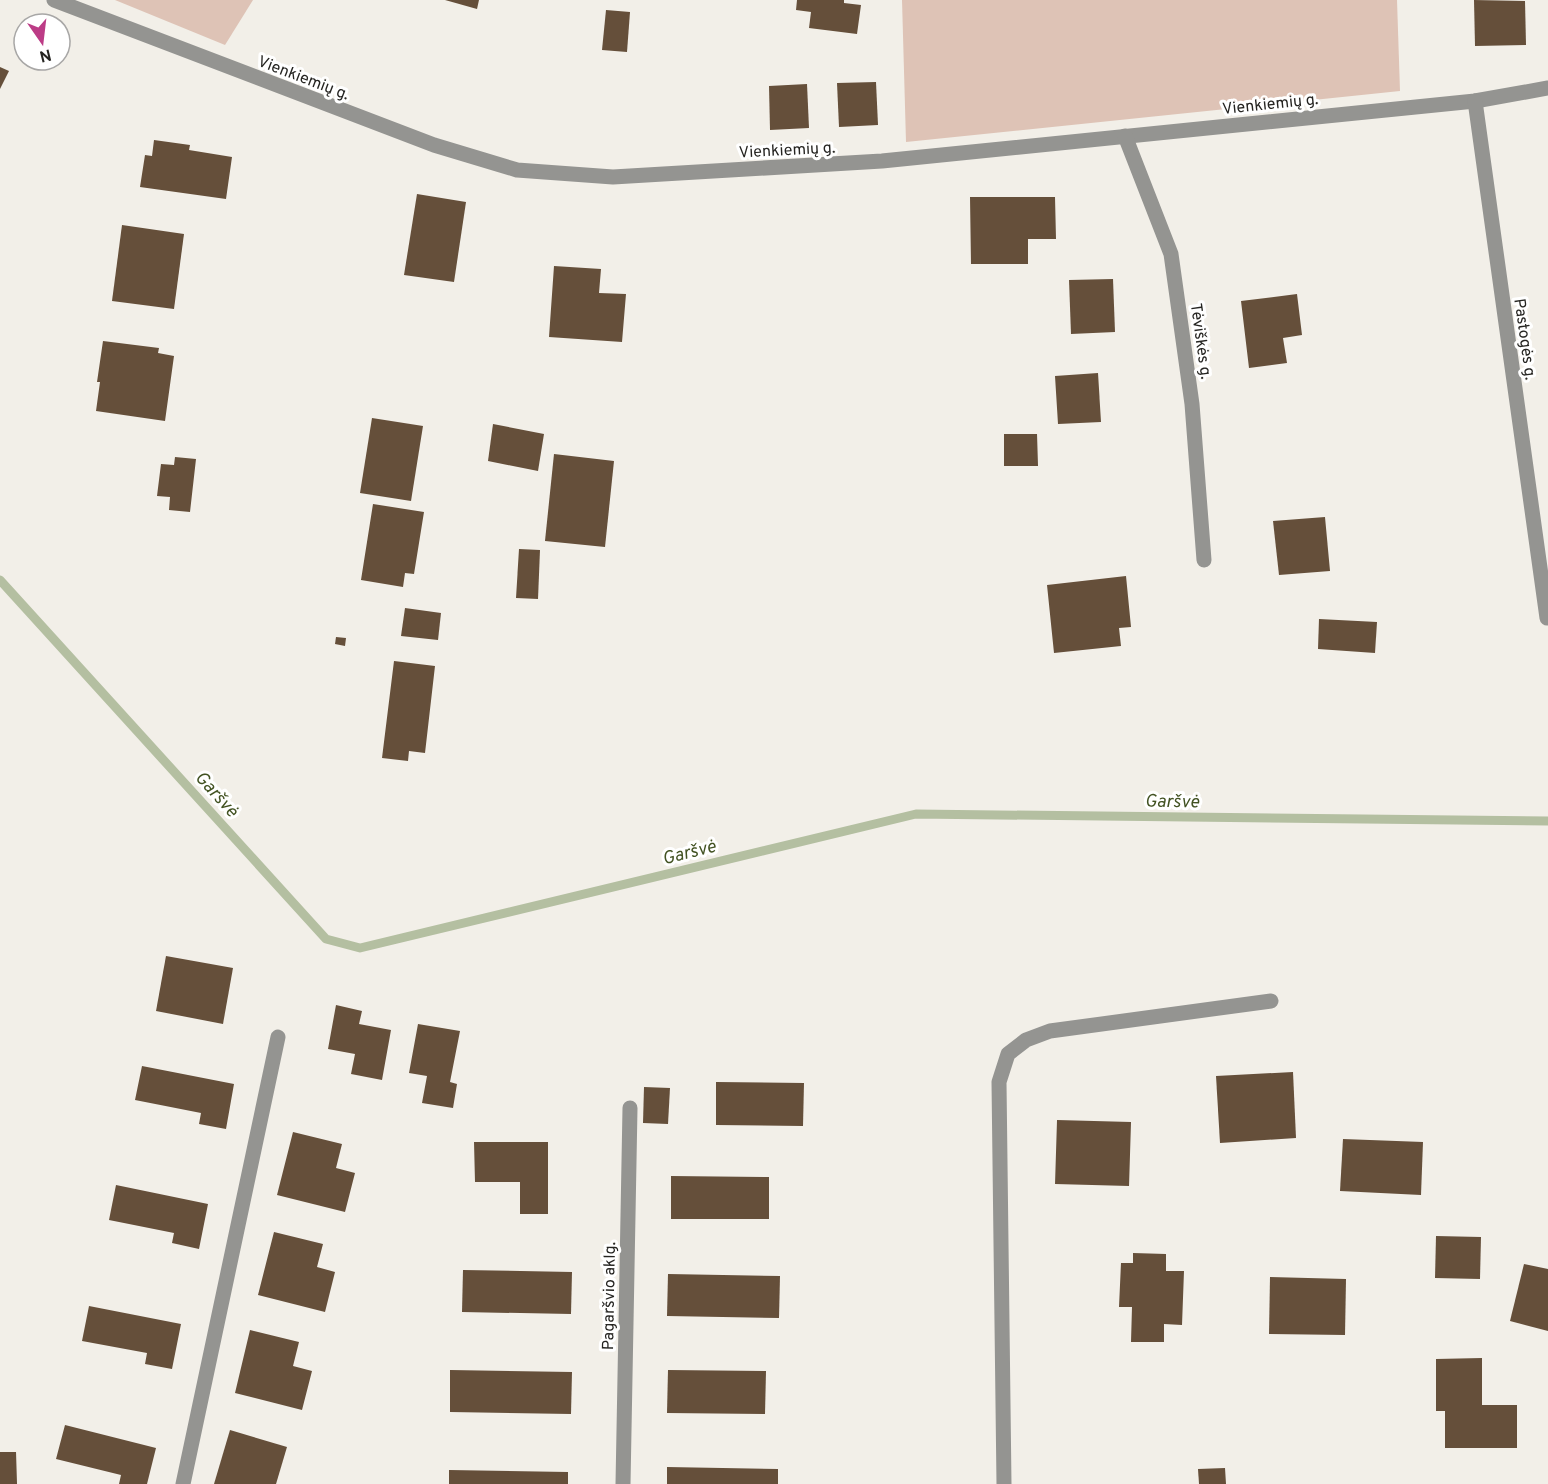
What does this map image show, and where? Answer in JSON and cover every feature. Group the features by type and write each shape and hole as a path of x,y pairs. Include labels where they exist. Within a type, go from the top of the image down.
{"street":[{"name":"Vienkiemių g.","path":"54,0 434,145 517,170 613,177 828,165 1475,101 1548,88"},
{"name":"Pastogės g.","path":"1475,101 1547,618"},
{"name":"Tėviškės g.","path":"1125,136 1172,254 1192,404 1204,560"},
{"path":"1004,1484 999,1082 1008,1054 1026,1040 1050,1031 1271,1001"},
{"path":"183,1484 278,1037"},
{"name":"Pagaršvio aklg.","path":"623,1484 630,1108"}],"shaded area":[{"path":"115,0 253,0 225,45"},
{"path":"902,0 1397,0 1400,91 906,142"}],"building":[{"path":"445,0 479,0 477,9"},
{"path":"797,0 844,0 844,3 861,5 857,34 809,28 811,12 796,10"},
{"path":"1474,0 1525,1 1526,45 1475,46"},
{"path":"606,10 630,12 627,52 602,50"},
{"path":"0,67 9,71 0,89"},
{"path":"876,82 878,125 839,127 837,83"},
{"path":"807,84 809,128 770,130 769,86"},
{"path":"154,140 190,145 189,150 232,157 226,199 140,187 145,155 152,156"},
{"path":"417,194 466,202 454,282 404,275"},
{"path":"970,197 1055,197 1056,239 1028,239 1028,264 971,264"},
{"path":"122,225 184,234 174,309 112,301"},
{"path":"554,266 601,269 599,293 626,294 622,342 549,337"},
{"path":"1113,279 1115,332 1071,334 1069,280"},
{"path":"1297,294 1302,335 1283,338 1287,363 1249,368 1241,301"},
{"path":"103,341 159,348 158,353 174,356 165,421 96,411 100,382 97,382"},
{"path":"1098,373 1101,422 1058,424 1055,376"},
{"path":"372,418 423,426 411,501 360,493"},
{"path":"493,424 544,434 538,471 488,461"},
{"path":"1004,434 1037,434 1038,466 1004,466"},
{"path":"554,454 614,461 605,547 545,541"},
{"path":"175,457 196,459 190,512 169,510 170,497 157,496 161,464 174,465"},
{"path":"373,504 424,512 414,574 405,573 403,587 361,580"},
{"path":"1325,517 1330,571 1279,575 1273,521"},
{"path":"519,549 540,550 538,599 516,598"},
{"path":"1126,576 1131,627 1119,628 1121,646 1054,653 1047,585"},
{"path":"405,608 441,613 438,640 401,636"},
{"path":"1319,619 1377,622 1375,653 1318,649"},
{"path":"336,637 346,638 345,646 335,644"},
{"path":"394,661 435,666 425,753 409,751 408,761 382,758"},
{"path":"166,956 233,968 223,1024 156,1011"},
{"path":"336,1005 362,1011 359,1024 391,1030 382,1080 351,1074 355,1054 328,1049"},
{"path":"418,1024 460,1031 450,1082 457,1084 453,1108 422,1103 427,1076 409,1073"},
{"path":"142,1066 234,1084 226,1129 199,1124 201,1113 135,1100"},
{"path":"1293,1072 1296,1138 1220,1143 1216,1076"},
{"path":"716,1082 804,1083 803,1126 716,1125"},
{"path":"644,1087 670,1088 668,1124 643,1123"},
{"path":"1057,1120 1131,1122 1129,1186 1055,1184"},
{"path":"293,1132 342,1144 336,1168 355,1173 345,1212 277,1195"},
{"path":"1343,1139 1423,1142 1421,1195 1340,1191"},
{"path":"474,1142 548,1142 548,1214 520,1214 520,1182 475,1182"},
{"path":"671,1176 769,1177 769,1219 671,1219"},
{"path":"116,1185 208,1204 199,1249 172,1243 174,1233 109,1220"},
{"path":"274,1232 323,1244 317,1267 335,1272 325,1312 258,1295"},
{"path":"1436,1236 1481,1237 1480,1279 1435,1278"},
{"path":"1133,1253 1166,1254 1166,1271 1184,1271 1182,1325 1164,1324 1164,1342 1131,1342 1132,1307 1119,1307 1121,1263 1133,1263"},
{"path":"1524,1264 1548,1269 1548,1331 1510,1321"},
{"path":"463,1270 572,1272 571,1314 462,1312"},
{"path":"668,1274 780,1276 779,1318 667,1316"},
{"path":"1270,1277 1346,1279 1345,1335 1269,1334"},
{"path":"89,1306 181,1324 172,1369 145,1364 147,1353 82,1341"},
{"path":"250,1330 299,1342 293,1366 312,1371 302,1410 235,1393"},
{"path":"1482,1358 1482,1405 1517,1405 1517,1448 1445,1448 1445,1411 1436,1411 1436,1359"},
{"path":"450,1370 572,1372 571,1414 450,1412"},
{"path":"668,1370 766,1371 765,1414 667,1413"},
{"path":"65,1425 156,1448 147,1484 119,1484 121,1475 56,1459"},
{"path":"230,1430 287,1447 276,1484 214,1484"},
{"path":"0,1452 16,1452 17,1484 0,1484"},
{"path":"667,1467 778,1469 778,1484 667,1484"},
{"path":"1225,1468 1226,1484 1199,1484 1198,1469"},
{"path":"449,1470 568,1472 568,1484 449,1484"}],"waterway":[{"name":"Garšvė","path":"0,580 326,939 360,948 916,814 1548,821"}]}
